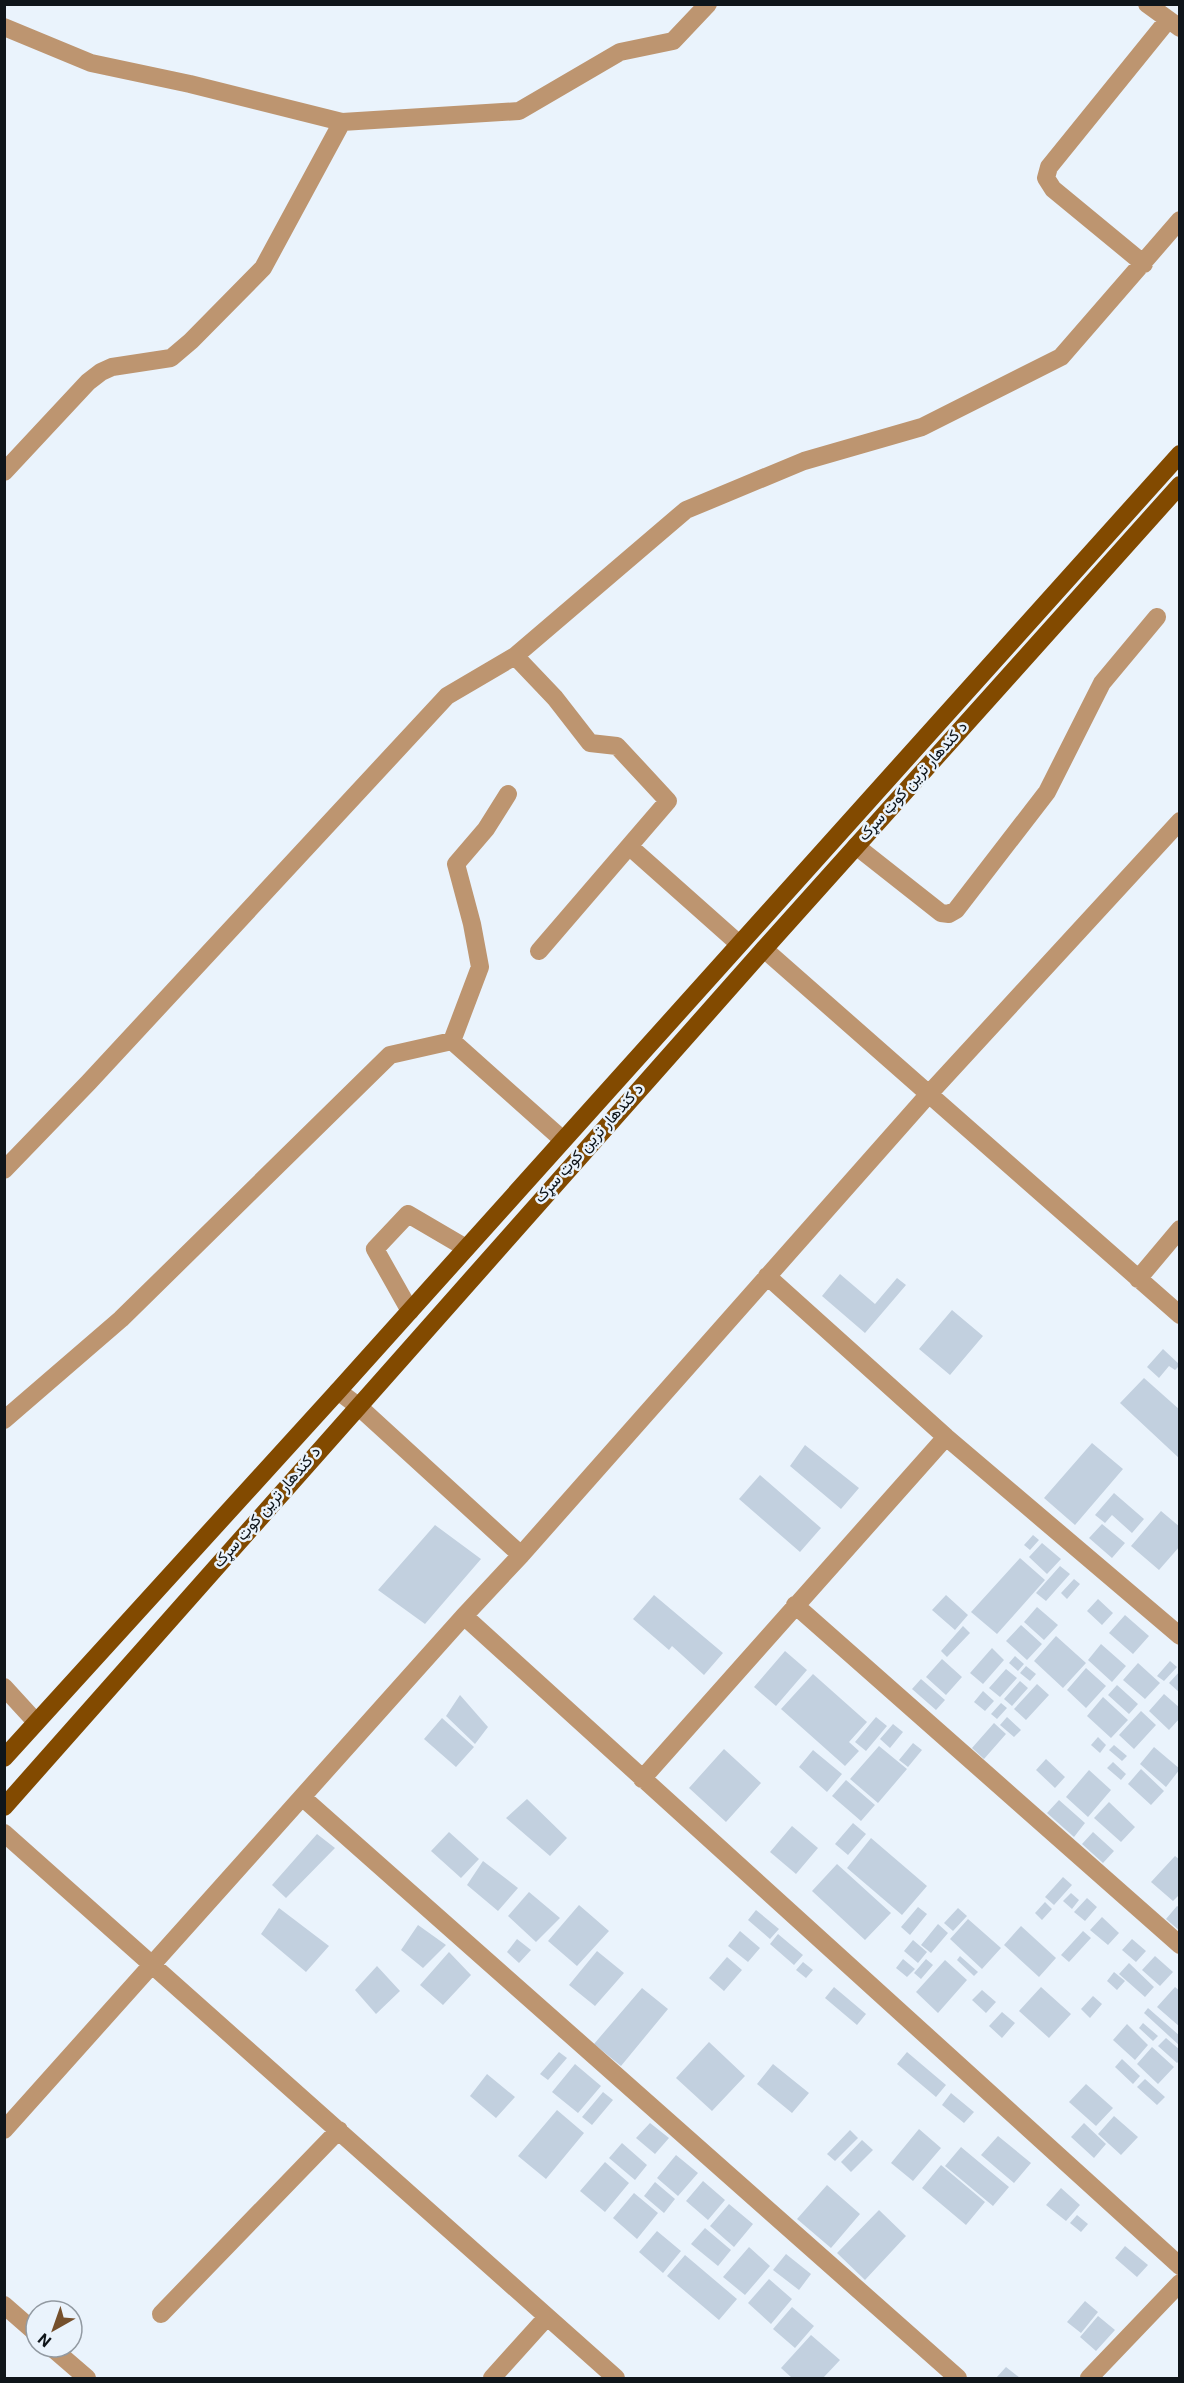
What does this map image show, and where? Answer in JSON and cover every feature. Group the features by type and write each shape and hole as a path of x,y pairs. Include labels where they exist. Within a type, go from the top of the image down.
{"main road":[{"name":"د کندهار ترين کوټ سړک","path":"4,1758 338,1391 1179,454"},
{"name":"د کندهار ترين کوټ سړک","path":"4,1807 764,949 1179,485"}],"street":[{"path":"4,27 91,63 190,84 342,122 519,111 620,52 673,41 708,4"},
{"path":"1144,264 1053,189 1046,178 1049,167 1174,24 1147,4"},
{"path":"4,472 88,382 112,367 171,358 191,341 263,268 342,122"},
{"path":"4,1170 89,1082 447,696 514,656 686,510 804,461 922,427 1061,357 1144,264 1179,220"},
{"path":"856,846 942,913 949,914 956,910 1047,792 1101,682 1157,617"},
{"path":"514,656 555,698 590,744 616,746 665,795 668,801 539,951"},
{"path":"452,1041 480,967 472,924 456,864 486,829 508,794"},
{"path":"4,2130 464,1616 521,1556 928,1095 1179,821"},
{"path":"630,847 738,943"},
{"path":"764,949 1179,1315"},
{"path":"452,1041 563,1140"},
{"path":"4,1420 121,1319 390,1055 452,1041"},
{"path":"410,1311 375,1249 408,1214 466,1248"},
{"path":"1138,1279 1179,1229"},
{"path":"767,1276 946,1437 1179,1636"},
{"path":"338,1391 358,1406 521,1556"},
{"path":"642,1779 946,1437"},
{"path":"795,1605 1179,1946"},
{"path":"464,1616 1179,2266"},
{"path":"4,1687 36,1722"},
{"path":"302,1797 958,2379"},
{"path":"4,1833 616,2379"},
{"path":"161,2314 339,2130"},
{"path":"1089,2379 1179,2283"},
{"path":"4,2305 24,2322"},
{"path":"492,2379 547,2317"},
{"path":"64,2359 87,2379"}],"building":[{"path":"840,1274 875,1304 897,1278 906,1285 865,1333 822,1296"},
{"path":"952,1310 983,1336 950,1375 919,1349"},
{"path":"1163,1349 1180,1365 1175,1370 1169,1366 1159,1378 1147,1367"},
{"path":"1144,1378 1180,1410 1180,1459 1120,1403"},
{"path":"1092,1443 1123,1469 1075,1525 1044,1498"},
{"path":"805,1445 859,1488 841,1509 790,1466"},
{"path":"760,1475 821,1528 800,1552 739,1499"},
{"path":"1114,1493 1144,1519 1132,1533 1112,1515 1105,1523 1095,1515"},
{"path":"1161,1511 1180,1527 1180,1546 1159,1570 1131,1546"},
{"path":"1102,1524 1125,1543 1112,1558 1089,1538"},
{"path":"435,1525 481,1559 425,1624 378,1590"},
{"path":"1033,1535 1039,1540 1030,1550 1024,1545"},
{"path":"1042,1543 1061,1559 1047,1574 1029,1557"},
{"path":"1020,1558 1045,1580 997,1634 971,1612"},
{"path":"1060,1566 1070,1574 1046,1601 1036,1593"},
{"path":"1074,1579 1080,1584 1067,1599 1061,1593"},
{"path":"654,1595 723,1653 704,1675 672,1646 669,1650 633,1619"},
{"path":"946,1595 968,1615 955,1630 932,1610"},
{"path":"1098,1599 1113,1613 1102,1625 1087,1611"},
{"path":"1037,1607 1058,1625 1044,1640 1024,1622"},
{"path":"1125,1615 1149,1636 1133,1654 1109,1633"},
{"path":"1021,1625 1042,1644 1027,1660 1006,1641"},
{"path":"963,1626 970,1633 947,1657 941,1651"},
{"path":"1056,1636 1086,1663 1063,1688 1034,1661"},
{"path":"1101,1644 1126,1666 1112,1682 1088,1660"},
{"path":"992,1648 1004,1660 983,1684 970,1673"},
{"path":"785,1651 807,1670 776,1706 754,1687"},
{"path":"1015,1656 1024,1664 1018,1671 1009,1663"},
{"path":"942,1659 962,1677 946,1695 926,1677"},
{"path":"1170,1661 1177,1667 1164,1681 1157,1676"},
{"path":"1138,1663 1160,1683 1145,1699 1123,1680"},
{"path":"1026,1666 1036,1674 1030,1681 1020,1673"},
{"path":"1086,1668 1106,1686 1086,1708 1067,1690"},
{"path":"1006,1669 1017,1678 1000,1697 989,1688"},
{"path":"1180,1671 1180,1693 1169,1683"},
{"path":"813,1674 867,1722 849,1742 859,1751 845,1766 781,1709"},
{"path":"921,1679 945,1700 936,1710 912,1689"},
{"path":"1020,1681 1028,1688 1012,1706 1004,1699"},
{"path":"1037,1684 1049,1695 1026,1720 1014,1709"},
{"path":"1117,1685 1138,1704 1129,1714 1108,1695"},
{"path":"983,1691 994,1701 985,1711 974,1702"},
{"path":"1164,1694 1180,1708 1180,1718 1169,1730 1149,1711"},
{"path":"460,1695 488,1727 475,1744 446,1716"},
{"path":"1103,1697 1128,1720 1111,1738 1087,1716"},
{"path":"1001,1703 1007,1708 997,1719 991,1714"},
{"path":"1141,1711 1156,1725 1134,1749 1119,1735"},
{"path":"876,1717 887,1726 866,1751 855,1742"},
{"path":"1007,1717 1021,1730 1014,1737 1000,1725"},
{"path":"442,1718 474,1747 456,1767 424,1739"},
{"path":"994,1723 1006,1734 984,1759 972,1748"},
{"path":"893,1724 903,1732 890,1748 880,1739"},
{"path":"1098,1737 1106,1745 1100,1753 1091,1745"},
{"path":"913,1743 922,1750 908,1767 899,1760"},
{"path":"1114,1745 1127,1756 1122,1761 1109,1750"},
{"path":"879,1746 907,1769 878,1803 850,1779"},
{"path":"1154,1747 1180,1769 1166,1787 1140,1764"},
{"path":"724,1749 761,1783 726,1822 689,1788"},
{"path":"813,1750 842,1774 827,1792 799,1767"},
{"path":"1046,1759 1065,1777 1055,1788 1036,1770"},
{"path":"1113,1762 1126,1774 1121,1780 1107,1768"},
{"path":"1141,1769 1164,1791 1151,1805 1128,1784"},
{"path":"1089,1770 1111,1790 1088,1817 1066,1797"},
{"path":"846,1780 875,1805 861,1821 832,1796"},
{"path":"527,1799 567,1838 550,1856 506,1818"},
{"path":"1059,1800 1085,1823 1074,1837 1047,1813"},
{"path":"1109,1802 1135,1827 1121,1842 1094,1818"},
{"path":"853,1823 866,1834 848,1855 835,1844"},
{"path":"792,1826 818,1848 796,1874 770,1852"},
{"path":"449,1832 479,1859 461,1878 431,1851"},
{"path":"1093,1832 1114,1851 1103,1863 1082,1844"},
{"path":"317,1834 335,1848 286,1898 272,1885"},
{"path":"871,1838 927,1886 902,1915 847,1868"},
{"path":"1175,1856 1180,1860 1180,1894 1173,1901 1151,1882"},
{"path":"483,1861 518,1888 498,1911 467,1885"},
{"path":"837,1864 891,1913 865,1940 812,1891"},
{"path":"1063,1877 1072,1885 1054,1905 1045,1897"},
{"path":"529,1892 560,1918 536,1942 508,1916"},
{"path":"1071,1893 1079,1900 1072,1909 1063,1901"},
{"path":"1087,1898 1097,1907 1085,1921 1074,1912"},
{"path":"1045,1902 1052,1909 1042,1920 1035,1913"},
{"path":"579,1905 609,1931 577,1966 548,1941"},
{"path":"1177,1906 1180,1908 1180,1931 1166,1919"},
{"path":"918,1907 927,1914 910,1935 901,1927"},
{"path":"279,1908 329,1946 306,1972 261,1934"},
{"path":"958,1908 967,1916 953,1931 944,1923"},
{"path":"756,1910 779,1929 770,1939 748,1920"},
{"path":"1102,1917 1119,1933 1108,1945 1090,1930"},
{"path":"968,1919 1001,1948 982,1969 950,1939"},
{"path":"938,1924 948,1933 931,1953 921,1945"},
{"path":"418,1925 446,1945 423,1968 401,1950"},
{"path":"1021,1926 1056,1958 1039,1977 1004,1945"},
{"path":"740,1931 760,1948 748,1962 728,1946"},
{"path":"1083,1931 1091,1938 1069,1962 1061,1955"},
{"path":"778,1934 803,1955 794,1965 770,1944"},
{"path":"517,1939 531,1950 519,1963 507,1952"},
{"path":"1132,1939 1146,1951 1136,1962 1122,1950"},
{"path":"913,1940 927,1952 918,1963 904,1951"},
{"path":"597,1951 624,1973 595,2006 569,1985"},
{"path":"449,1952 471,1975 443,2005 420,1985"},
{"path":"960,1956 978,1972 974,1976 957,1960"},
{"path":"1155,1956 1173,1972 1160,1986 1142,1970"},
{"path":"727,1957 742,1970 724,1991 709,1978"},
{"path":"903,1959 915,1969 907,1977 896,1968"},
{"path":"926,1959 933,1965 921,1979 914,1973"},
{"path":"945,1960 967,1980 938,2013 916,1992"},
{"path":"803,1962 813,1970 806,1978 796,1970"},
{"path":"1129,1963 1154,1987 1145,1997 1119,1974"},
{"path":"377,1966 400,1991 376,2014 355,1990"},
{"path":"1114,1972 1125,1981 1117,1990 1107,1981"},
{"path":"834,1987 866,2014 857,2025 825,1998"},
{"path":"1041,1987 1071,2014 1049,2038 1019,2011"},
{"path":"1175,1987 1180,1991 1180,2027 1157,2007"},
{"path":"642,1988 668,2009 621,2066 594,2044"},
{"path":"982,1990 996,2002 986,2013 972,2000"},
{"path":"1093,1996 1102,2004 1090,2018 1081,2009"},
{"path":"1148,2008 1180,2036 1180,2046 1144,2013"},
{"path":"1002,2012 1015,2023 1002,2038 989,2026"},
{"path":"1143,2023 1158,2036 1153,2041 1139,2028"},
{"path":"1127,2024 1148,2045 1135,2060 1113,2040"},
{"path":"1166,2038 1180,2050 1180,2060 1177,2063 1158,2046"},
{"path":"709,2042 745,2076 712,2111 676,2078"},
{"path":"1152,2047 1174,2067 1158,2084 1137,2064"},
{"path":"559,2052 567,2058 548,2080 540,2074"},
{"path":"907,2052 946,2085 936,2097 897,2064"},
{"path":"1122,2059 1140,2076 1133,2084 1115,2067"},
{"path":"575,2064 601,2086 578,2113 552,2092"},
{"path":"773,2064 809,2093 792,2113 757,2084"},
{"path":"487,2074 515,2097 496,2118 470,2096"},
{"path":"1145,2079 1165,2097 1157,2105 1137,2087"},
{"path":"1086,2084 1113,2108 1096,2126 1069,2102"},
{"path":"603,2092 613,2100 592,2125 582,2117"},
{"path":"951,2093 974,2112 964,2123 942,2105"},
{"path":"557,2110 584,2133 546,2179 518,2156"},
{"path":"1114,2116 1138,2137 1121,2155 1098,2134"},
{"path":"650,2123 669,2138 655,2154 636,2138"},
{"path":"1084,2123 1106,2144 1094,2158 1071,2137"},
{"path":"919,2129 941,2148 913,2181 891,2163"},
{"path":"850,2130 858,2138 835,2161 827,2154"},
{"path":"998,2136 1031,2163 1014,2183 981,2155"},
{"path":"862,2140 873,2150 851,2172 841,2162"},
{"path":"622,2143 647,2165 635,2180 609,2158"},
{"path":"961,2147 1009,2187 993,2206 945,2166"},
{"path":"676,2155 698,2173 678,2196 657,2178"},
{"path":"605,2162 629,2183 605,2212 580,2191"},
{"path":"941,2165 985,2202 966,2225 922,2188"},
{"path":"703,2181 725,2200 708,2220 686,2201"},
{"path":"655,2182 675,2199 664,2213 644,2196"},
{"path":"827,2185 860,2214 831,2248 797,2219"},
{"path":"1061,2188 1080,2205 1066,2221 1046,2205"},
{"path":"634,2193 658,2213 637,2239 613,2218"},
{"path":"729,2204 753,2224 734,2247 710,2226"},
{"path":"879,2210 906,2236 865,2280 837,2253"},
{"path":"1077,2215 1088,2224 1081,2232 1070,2223"},
{"path":"705,2228 731,2250 718,2266 691,2244"},
{"path":"657,2231 681,2251 663,2273 639,2252"},
{"path":"1125,2246 1148,2265 1137,2277 1115,2258"},
{"path":"749,2247 770,2266 745,2295 723,2277"},
{"path":"786,2254 811,2274 799,2290 773,2270"},
{"path":"685,2255 737,2299 719,2320 667,2276"},
{"path":"769,2279 792,2299 771,2324 748,2303"},
{"path":"1085,2301 1098,2312 1081,2333 1067,2322"},
{"path":"792,2307 814,2326 795,2348 773,2329"},
{"path":"1098,2316 1115,2330 1096,2351 1080,2337"},
{"path":"811,2335 840,2360 823,2378 792,2378 781,2368"},
{"path":"1006,2367 1020,2378 996,2378"}]}
